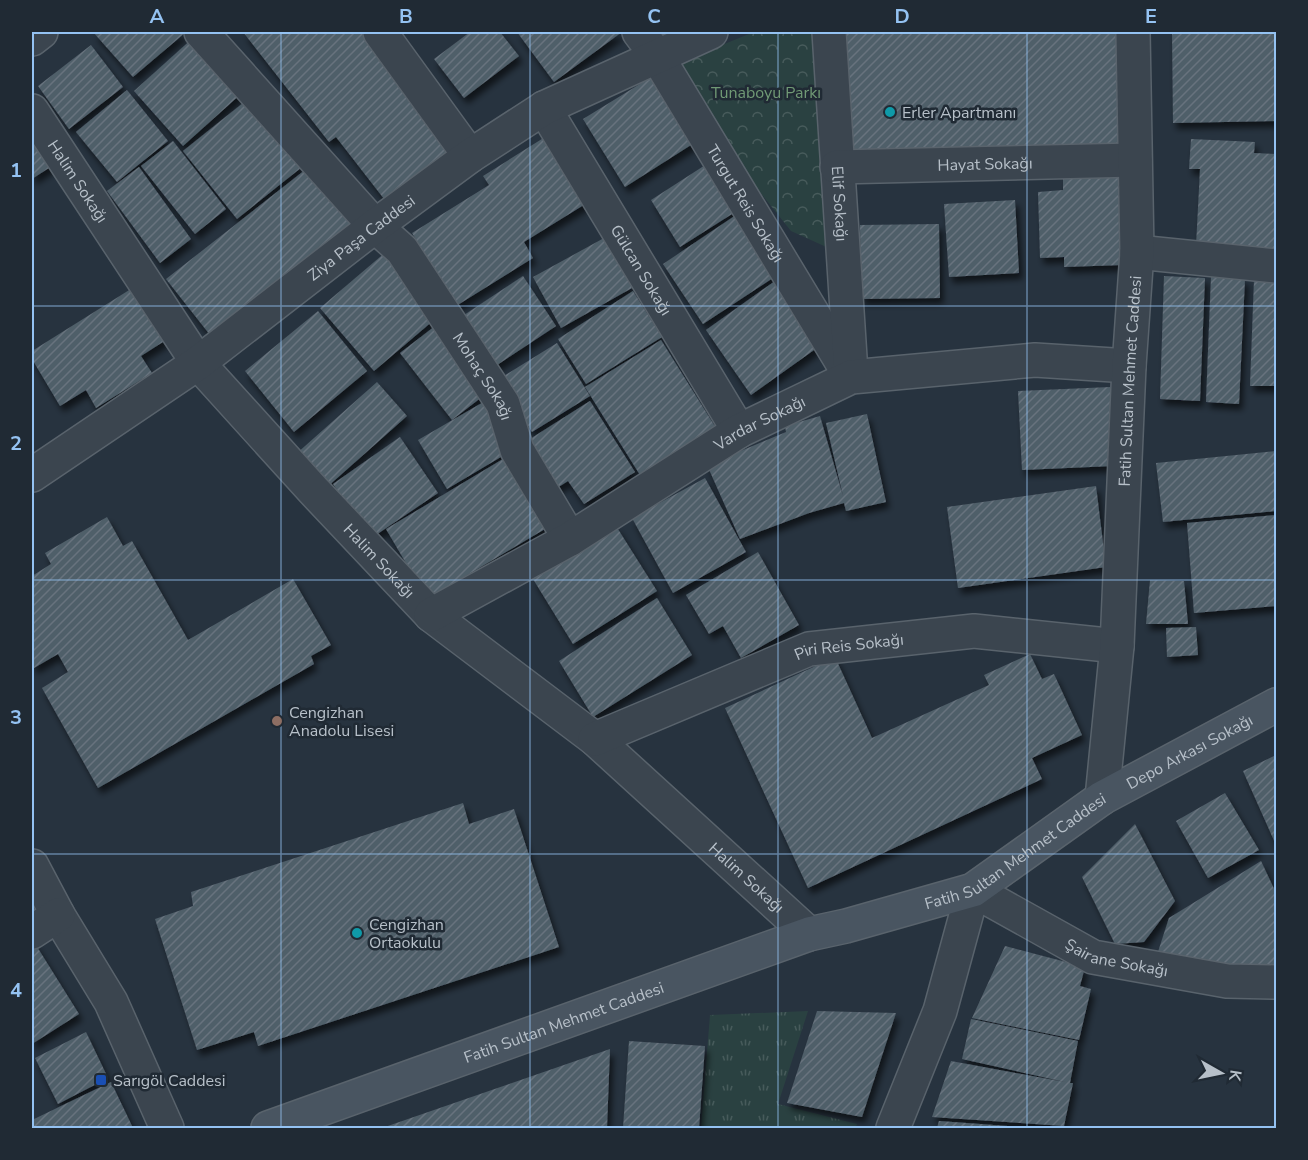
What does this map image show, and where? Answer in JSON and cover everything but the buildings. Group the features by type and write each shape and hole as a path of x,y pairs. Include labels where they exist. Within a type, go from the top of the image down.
{"street":[{"path":"32,39 41,32"},
{"name":"Mohaç Sokağı","path":"201,32 375,226 402,250 503,404 517,450 570,539"},
{"path":"380,32 470,156"},
{"name":"Ziya Paşa Caddesi","path":"32,475 198,363 375,226 470,156 648,44 711,32"},
{"name":"Elif Sokağı","path":"830,32 851,377"},
{"name":"Fatih Sultan Mehmet Caddesi","path":"268,1128 810,934 973,890 1102,798 1117,646 1129,366 1137,252 1133,32"},
{"name":"Turgut Reis Sokağı","path":"648,44 851,377"},
{"name":"Gülcan Sokağı","path":"544,108 739,431"},
{"name":"Halim Sokağı","path":"32,111 198,363 431,615 595,739 810,934"},
{"name":"Hayat Sokağı","path":"837,167 1135,160"},
{"path":"1137,252 1276,266"},
{"name":"Vardar Sokağı","path":"431,615 570,539 739,431 851,377 1035,360 1129,366"},
{"name":"Piri Reis Sokağı","path":"595,739 809,650 974,631 1117,646"},
{"name":"Depo Arkası Sokağı","path":"1102,798 1276,705"},
{"path":"32,866 45,923 111,1002 167,1128"},
{"path":"893,1128 940,1011 973,890"},
{"name":"Şairane Sokağı","path":"973,890 1093,957 1227,981 1276,982"}],"green space":[{"name":"Tunaboyu Parkı","path":"822,32 833,250 791,231 759,191 678,63 749,34"},
{"path":"808,1011 778,1104 857,1124 855,1128 701,1128 710,1015"}],"place":[{"name":"Erler Apartmanı","path":"890,112"},
{"name":"Cengizhan Anadolu Lisesi","path":"277,721"},
{"name":"Cengizhan Ortaokulu","path":"357,933"},
{"name":"Sarıgöl Caddesi","path":"101,1080"}]}
